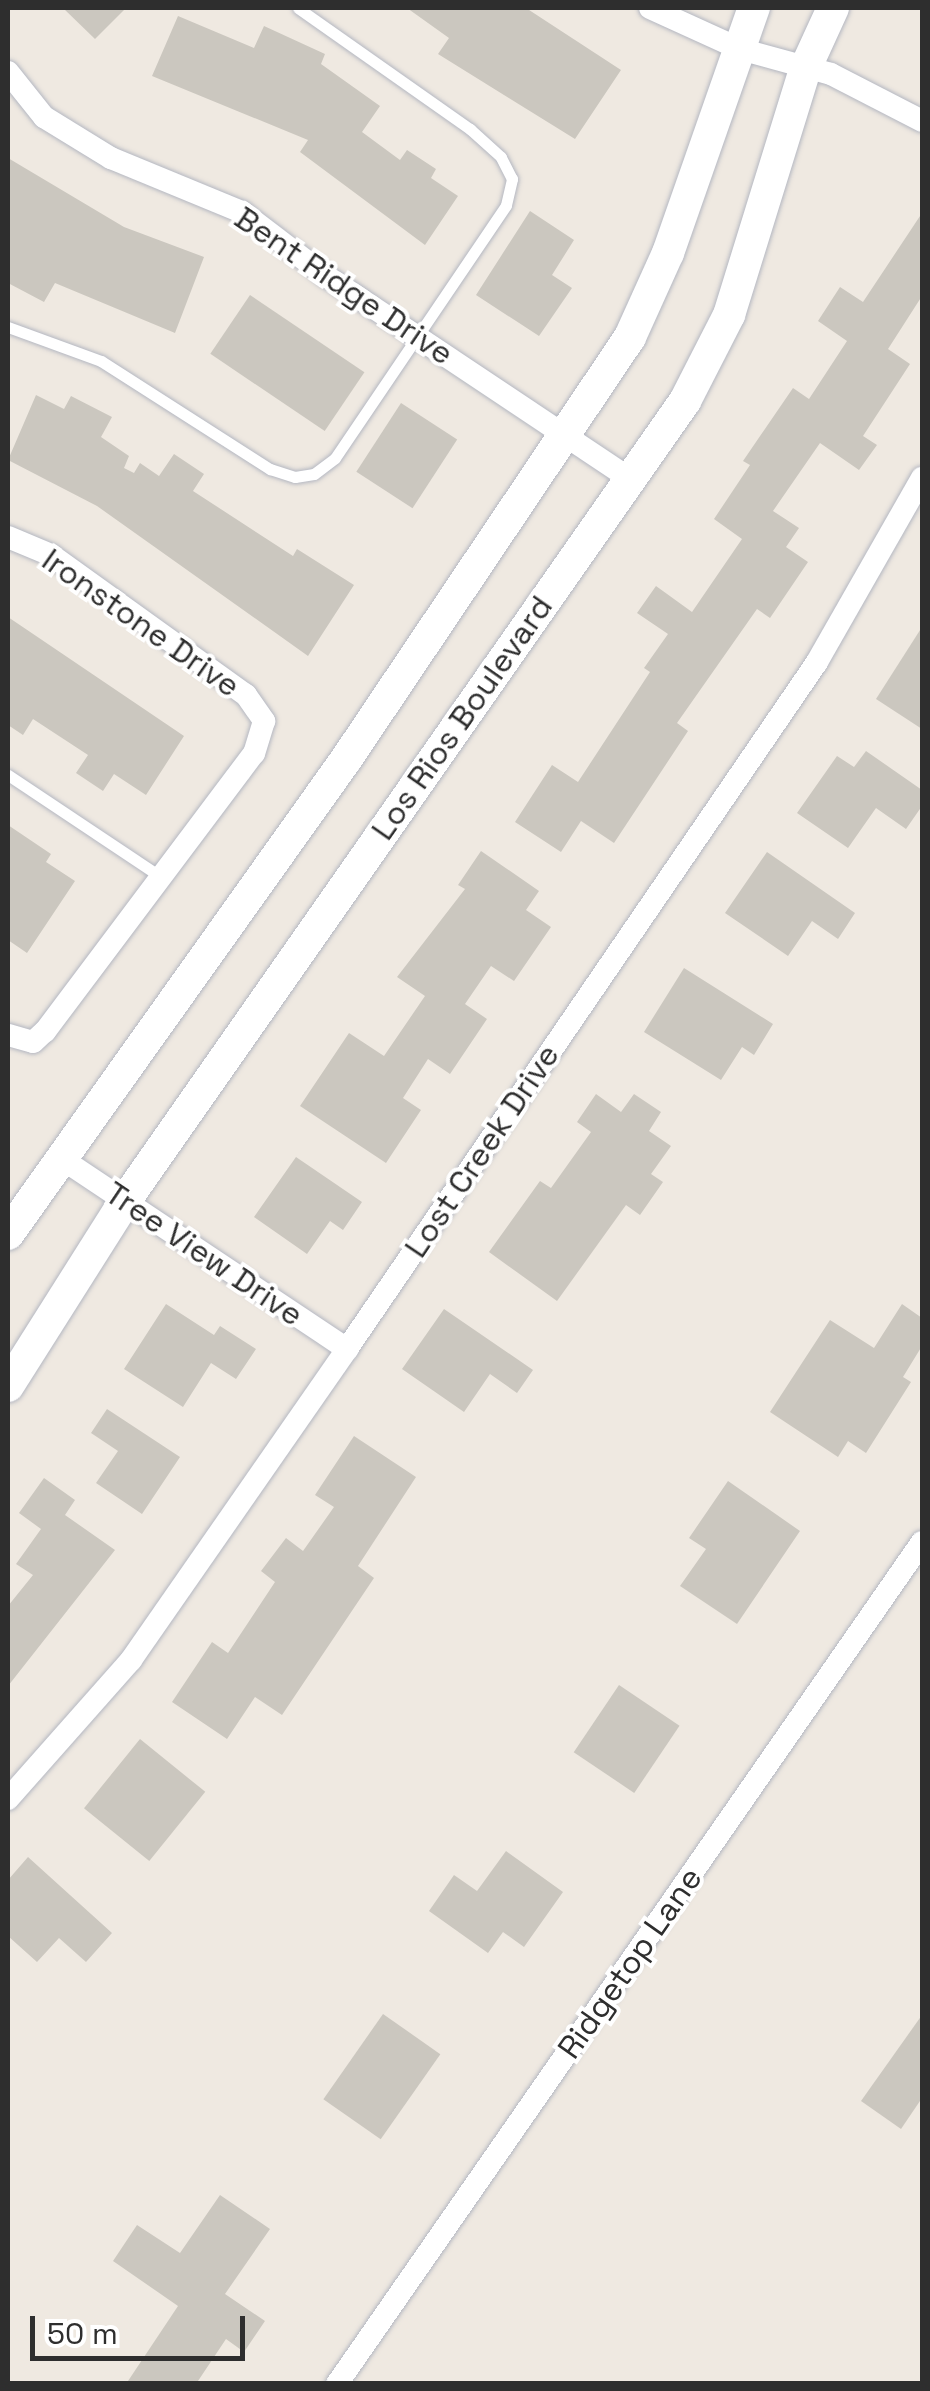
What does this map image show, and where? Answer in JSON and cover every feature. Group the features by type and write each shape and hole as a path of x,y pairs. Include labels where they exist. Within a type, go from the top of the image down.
{"main road":[{"path":"8,1234 566,435 630,337 754,8"},
{"name":"Los Rios Boulevard","path":"8,1386 125,1201 684,401 729,315 806,67 833,8"}],"street":[{"path":"650,8 740,49 806,67 922,121"},
{"name":"Bent Ridge Drive","path":"8,72 44,117 110,158 242,212 420,338 629,478"},
{"name":"Lost Creek Drive","path":"8,1799 131,1660 816,662 922,478"},
{"name":"Ironstone Drive","path":"8,537 51,555 246,695 264,721 254,753 161,877"},
{"path":"8,1035 33,1042 161,877"},
{"name":"Tree View Drive","path":"62,1159 346,1349"},
{"name":"Ridgetop Lane","path":"337,2384 922,1542"}],"lane":[{"path":"8,326 101,361 234,448 294,477 314,474 335,458 420,338 506,205 512,179 501,157 470,129 298,8"},
{"path":"8,776 161,877"}],"building":[{"path":"63,8 126,8 95,39"},
{"path":"407,8 526,8 621,70 575,139 438,54 449,38"},
{"path":"178,16 254,48 264,26 325,54 321,64 380,106 362,132 400,160 407,150 436,169 431,178 458,196 425,245 300,152 308,140 152,76"},
{"path":"8,158 124,227 204,257 175,333 55,283 44,302 8,283"},
{"path":"530,211 574,240 552,275 572,288 539,336 476,295"},
{"path":"922,213 922,296 888,349 910,364 863,436 877,445 859,470 820,443 773,511 799,528 786,547 808,562 770,618 757,609 677,723 688,731 614,843 581,821 561,852 515,822 552,765 578,782 650,672 644,668 668,634 637,613 656,586 692,612 742,539 714,519 750,465 743,461 793,388 809,399 847,341 818,321 840,287 863,302"},
{"path":"250,295 364,372 325,431 210,354"},
{"path":"36,395 64,409 71,396 112,417 101,437 129,456 124,468 134,473 140,463 159,476 174,454 204,474 193,491 293,556 297,549 354,585 308,656 97,506 8,460"},
{"path":"401,403 457,439 413,508 356,472"},
{"path":"8,617 184,736 146,795 114,774 103,791 76,773 88,755 33,719 23,735 8,725"},
{"path":"922,627 922,729 876,699"},
{"path":"866,751 922,790 922,806 906,829 876,808 848,848 797,813 837,756 854,767"},
{"path":"8,825 51,854 46,862 75,881 27,953 8,940"},
{"path":"481,851 539,891 526,910 551,927 514,981 491,966 465,1004 487,1019 450,1074 428,1059 403,1098 421,1110 386,1163 300,1106 349,1033 384,1056 425,996 397,977 465,889 458,885"},
{"path":"767,852 855,913 838,939 812,921 788,956 725,913"},
{"path":"684,968 773,1024 754,1055 742,1047 721,1080 644,1032"},
{"path":"596,1094 621,1112 634,1094 661,1112 649,1131 671,1146 651,1174 663,1182 640,1215 626,1205 557,1301 489,1252 540,1181 551,1188 591,1132 577,1122"},
{"path":"296,1157 362,1202 343,1230 330,1221 307,1254 254,1217"},
{"path":"166,1304 214,1335 220,1326 256,1349 236,1379 211,1363 183,1407 124,1369"},
{"path":"902,1304 922,1318 922,1346 903,1377 911,1382 866,1453 848,1441 838,1457 770,1412 830,1320 874,1348"},
{"path":"444,1309 533,1370 517,1393 490,1374 464,1412 402,1369"},
{"path":"107,1409 180,1457 142,1514 96,1483 118,1451 91,1433"},
{"path":"354,1436 416,1477 358,1566 374,1578 282,1715 255,1697 227,1739 172,1702 212,1642 228,1653 275,1582 261,1571 286,1538 303,1551 334,1507 315,1495"},
{"path":"44,1478 75,1500 65,1515 115,1550 8,1686 8,1606 33,1575 16,1564 41,1529 19,1513"},
{"path":"728,1481 800,1531 737,1624 680,1586 706,1549 689,1538"},
{"path":"619,1685 680,1726 634,1793 574,1752"},
{"path":"140,1739 205,1792 149,1861 84,1808"},
{"path":"506,1851 563,1892 524,1947 503,1932 488,1953 429,1911 454,1875 477,1891"},
{"path":"28,1857 112,1933 86,1962 59,1938 37,1962 8,1936 8,1880"},
{"path":"383,2014 440,2054 381,2139 323,2099"},
{"path":"922,2015 922,2098 901,2129 861,2101"},
{"path":"220,2195 270,2229 225,2294 265,2321 244,2352 226,2339 196,2384 126,2384 178,2306 113,2261 137,2225 180,2253"}]}
